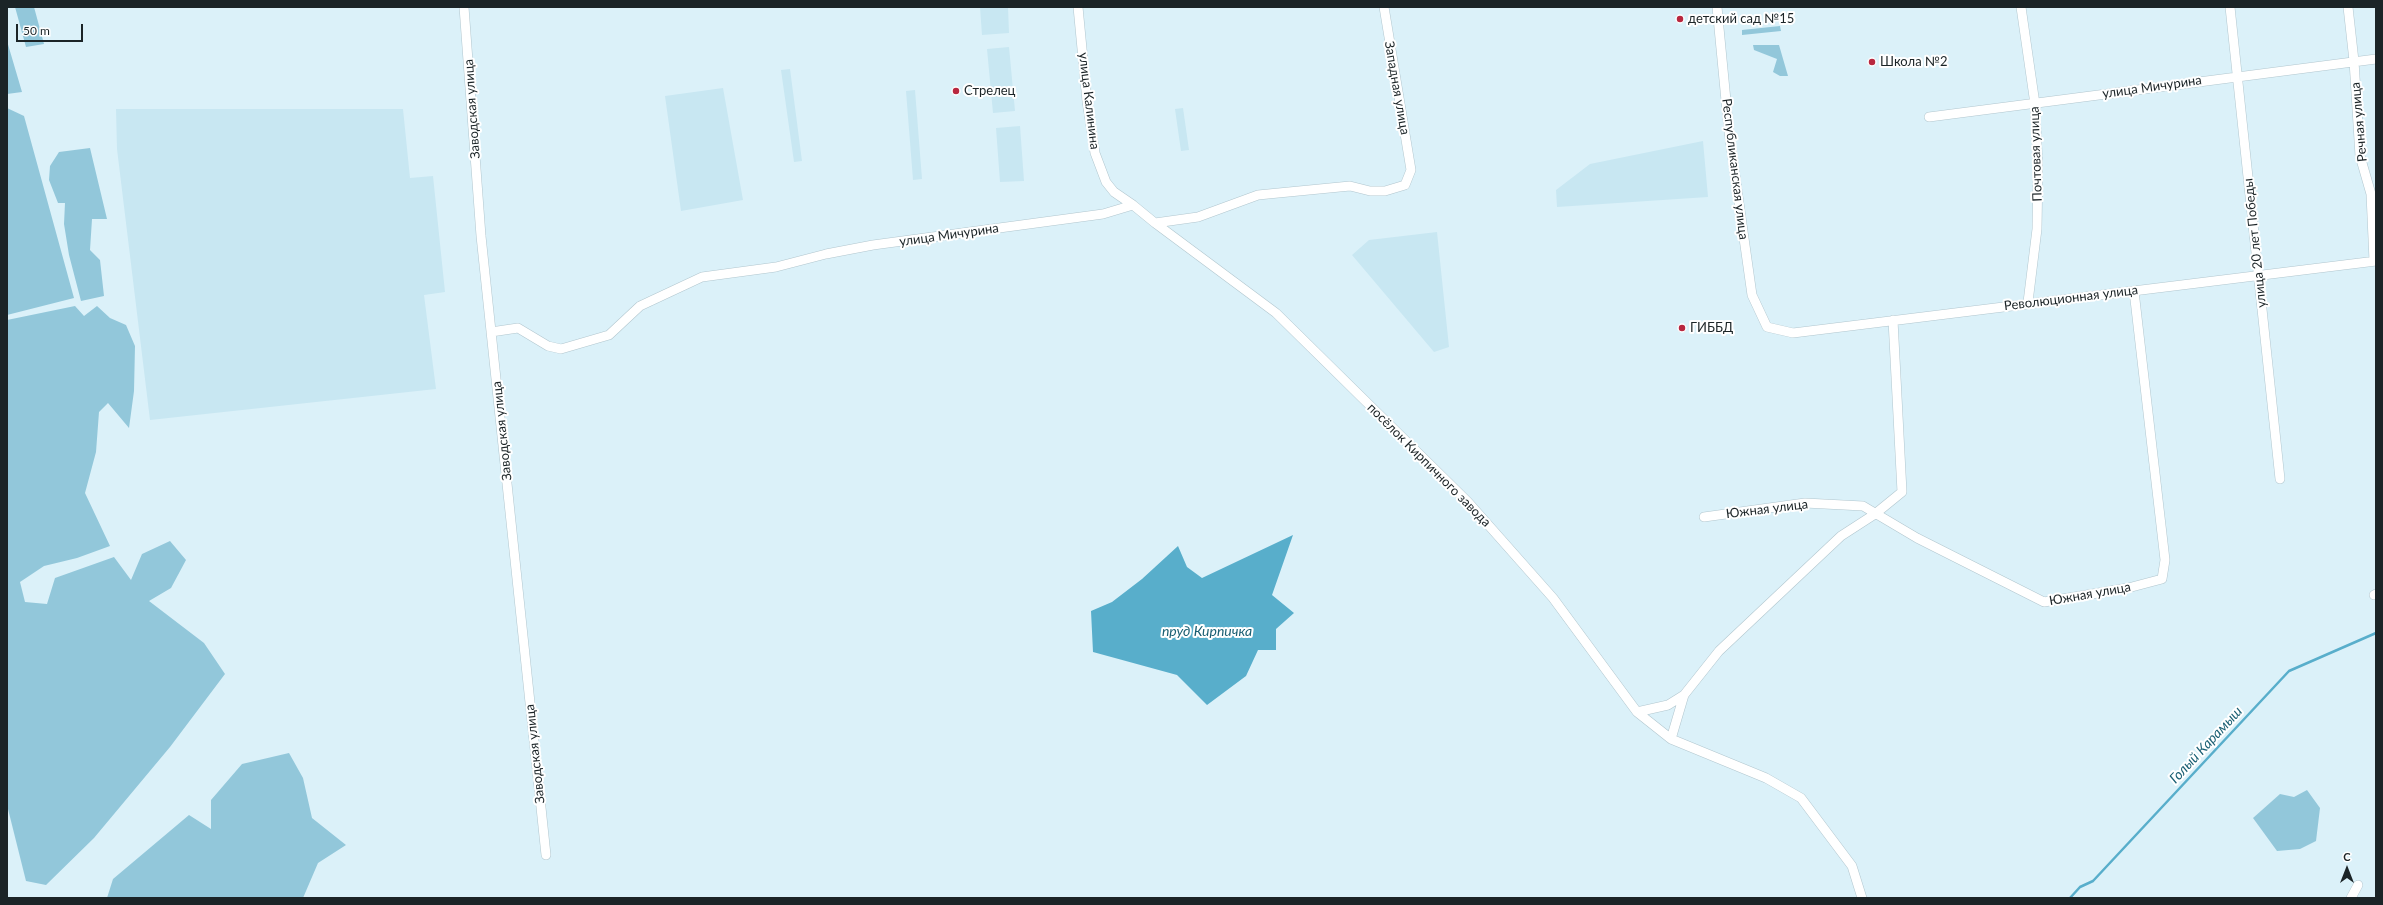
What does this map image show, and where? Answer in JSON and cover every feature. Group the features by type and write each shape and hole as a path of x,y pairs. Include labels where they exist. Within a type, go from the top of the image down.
{"street":[{"name":"Заводская улица","path":"464,7 481,236 546,855"},
{"name":"улица Калинина","path":"1078,7 1087,102 1095,153 1106,182 1114,192 1133,205"},
{"name":"Западная улица","path":"1155,223 1198,217 1258,195 1350,186 1370,191 1385,191 1405,185 1411,170 1384,7"},
{"name":"Республиканская улица","path":"1717,7 1729,132 1752,296 1767,327"},
{"name":"Почтовая улица","path":"2021,7 2035,104 2038,166 2037,229 2028,302"},
{"name":"улица 20 лет Победы","path":"2230,7 2280,479"},
{"name":"Речная улица","path":"2348,7 2354,61 2360,156 2371,194 2375,261"},
{"name":"улица Мичурина","path":"1929,117 2376,59"},
{"name":"улица Мичурина","path":"491,332 518,328 548,346 561,349 610,335 640,306 702,277 776,267 826,254 873,245 1103,214 1133,205"},
{"path":"1133,205 1155,223"},
{"name":"посёлок Кирпичного завода","path":"1155,223 1276,313 1468,502 1553,598 1637,712 1671,739 1766,778 1801,798 1852,866 1862,898"},
{"name":"Революционная улица","path":"1767,327 1793,333 2028,302 2134,291 2375,261"},
{"name":"Южная улица","path":"1704,517 1805,503 1863,506 1875,514 2044,602 2128,588 2162,579 2165,560 2134,291"},
{"path":"1671,739 1684,695 1701,672 1740,629 1841,536 1875,514 1902,492 1894,320"},
{"path":"1637,712 1668,705 1684,695"},
{"path":"2351,898 2358,886"}],"shaded area":[{"path":"15,7 34,7 44,44 26,47"},
{"path":"980,7 1008,7 1009,33 982,35"},
{"path":"1780,26 1781,31 1742,35 1742,30"},
{"path":"7,41 22,92 7,94"},
{"path":"1753,45 1779,45 1788,76 1780,76 1773,72 1777,59 1754,50"},
{"path":"1009,47 1015,111 993,113 987,49"},
{"path":"790,69 802,161 794,162 781,70"},
{"path":"723,88 743,200 681,211 665,96"},
{"path":"915,90 922,179 913,180 906,91"},
{"path":"7,108 24,116 74,298 7,315"},
{"path":"1183,108 1189,150 1181,151 1175,109"},
{"path":"116,109 403,109 410,178 433,176 445,292 424,295 436,389 150,420 117,149"},
{"path":"1020,126 1024,181 1000,182 996,128"},
{"path":"1703,141 1708,197 1557,207 1556,190 1590,164"},
{"path":"90,148 107,219 92,219 90,250 100,260 104,296 81,301 69,255 64,224 65,203 58,203 49,180 50,166 59,152"},
{"path":"1437,232 1449,347 1434,352 1352,255 1369,240"},
{"path":"75,306 84,316 97,306 110,318 126,325 135,346 134,391 129,428 108,403 99,412 96,452 85,493 110,546 77,558 44,566 20,582 25,602 47,604 55,578 114,557 131,580 142,554 170,541 186,560 171,588 149,601 204,643 225,674 170,747 94,838 46,885 26,881 7,805 7,320"},
{"path":"289,753 303,778 312,818 346,845 318,863 303,898 107,898 113,879 189,815 211,829 211,800 242,764"},
{"path":"2307,790 2320,808 2316,841 2300,849 2277,851 2253,818 2280,794 2294,797"}],"water":[{"name":"пруд Кирпичка","path":"1293,535 1272,595 1294,613 1276,629 1276,650 1258,650 1246,676 1207,705 1177,675 1093,652 1091,611 1112,602 1142,579 1178,546 1187,567 1202,578"}],"waterway":[{"name":"Голый Карамыш","path":"2070,898 2080,887 2093,881 2289,671 2376,633"}],"place":[{"name":"детский сад №15","path":"1680,19"},
{"name":"Школа №2","path":"1872,62"},
{"name":"Стрелец","path":"956,91"},
{"name":"ГИББД","path":"1682,328"}]}
